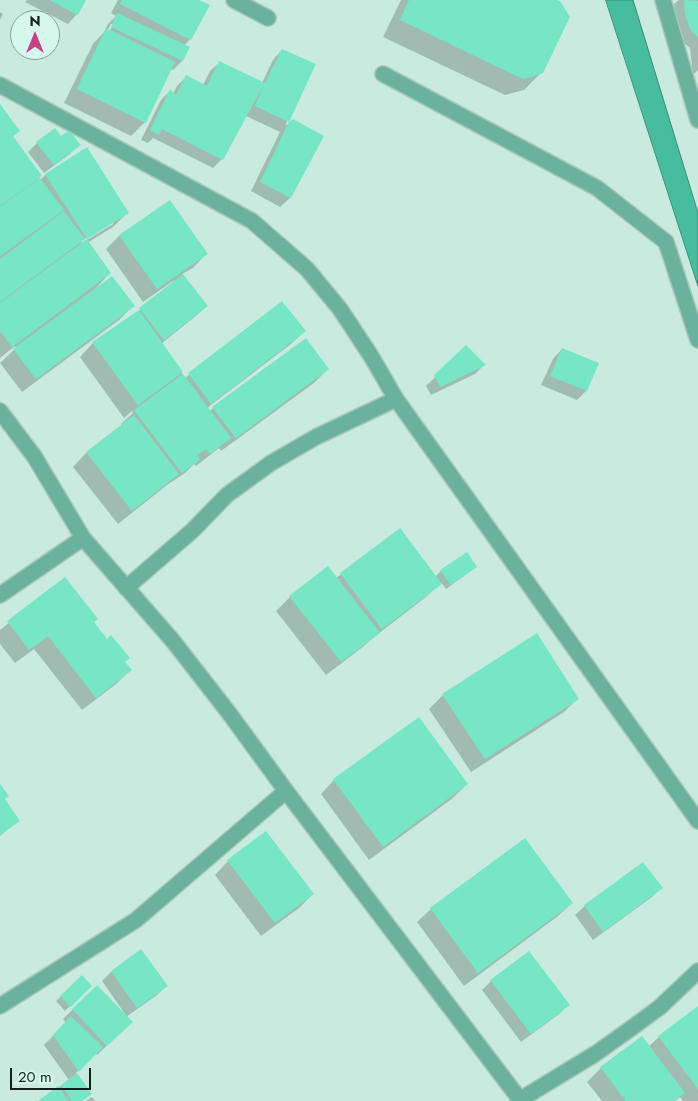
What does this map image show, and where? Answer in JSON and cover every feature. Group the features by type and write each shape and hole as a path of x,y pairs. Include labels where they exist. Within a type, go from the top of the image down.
{"street":[{"path":"234,0 268,18"},
{"path":"663,0 698,120"},
{"path":"383,74 596,188 666,242 698,340"},
{"path":"0,85 252,221 307,269 340,309 396,399 698,821"},
{"path":"126,588 192,531 227,495 271,463 316,437 396,399"},
{"path":"0,411 34,456 83,538 173,641 229,713 520,1101 595,1054 633,1027 660,1007 698,971"},
{"path":"0,596 83,538"},
{"path":"0,1006 136,920 286,791"}],"shaded area":[{"path":"606,0 633,0 698,213 698,286"}],"building":[{"path":"49,0 86,0 78,15"},
{"path":"122,0 199,0 210,5 191,40 120,4"},
{"path":"409,0 557,0 560,1 570,17 543,73 523,79 400,20"},
{"path":"684,0 698,1 698,37 691,31 685,14"},
{"path":"117,13 190,47 183,61 111,27"},
{"path":"106,28 175,62 146,123 77,89"},
{"path":"282,49 316,64 289,122 255,106 263,86 223,160 162,129 159,135 150,130 170,89 176,95 186,75 207,86 219,61 265,83"},
{"path":"0,104 20,131 13,136 42,176 0,206"},
{"path":"293,119 324,136 291,198 260,182 289,122"},
{"path":"55,128 61,136 69,130 81,145 54,165 36,142"},
{"path":"87,147 129,213 87,239 45,174"},
{"path":"40,178 64,210 0,256 0,207"},
{"path":"170,200 208,254 157,289 119,235"},
{"path":"64,211 85,239 0,302 0,259"},
{"path":"87,239 111,273 12,347 0,331 0,303"},
{"path":"183,274 208,306 164,340 139,308"},
{"path":"112,276 135,306 36,379 13,349"},
{"path":"282,301 306,331 211,404 188,373"},
{"path":"139,310 183,372 138,405 92,342"},
{"path":"306,338 329,369 236,438 212,407"},
{"path":"466,345 486,365 440,387 434,375"},
{"path":"562,348 599,363 587,391 550,376"},
{"path":"183,374 231,438 210,454 206,449 197,455 200,460 182,473 134,410"},
{"path":"134,415 179,474 132,511 86,452"},
{"path":"400,528 442,584 382,629 340,573"},
{"path":"467,552 477,567 451,585 440,570"},
{"path":"328,566 380,633 341,662 289,596"},
{"path":"65,577 98,619 94,622 107,639 111,635 130,658 125,662 132,670 96,698 48,636 29,650 7,621"},
{"path":"537,633 579,699 485,759 442,694"},
{"path":"419,717 468,784 383,847 333,779"},
{"path":"0,784 9,796 5,799 20,821 0,835"},
{"path":"266,831 314,894 275,923 227,860"},
{"path":"525,838 573,903 478,973 430,908"},
{"path":"643,862 663,888 603,932 584,905"},
{"path":"141,949 168,986 137,1008 111,971"},
{"path":"529,951 570,1005 531,1034 490,980"},
{"path":"82,975 92,986 71,1007 60,996"},
{"path":"97,985 133,1022 107,1046 72,1009"},
{"path":"698,1006 698,1089 658,1036"},
{"path":"71,1016 103,1047 79,1072 53,1035"},
{"path":"642,1036 685,1093 674,1101 626,1101 600,1067"},
{"path":"77,1073 92,1094 81,1101 72,1101 61,1085"},
{"path":"58,1086 69,1101 38,1101"}]}
